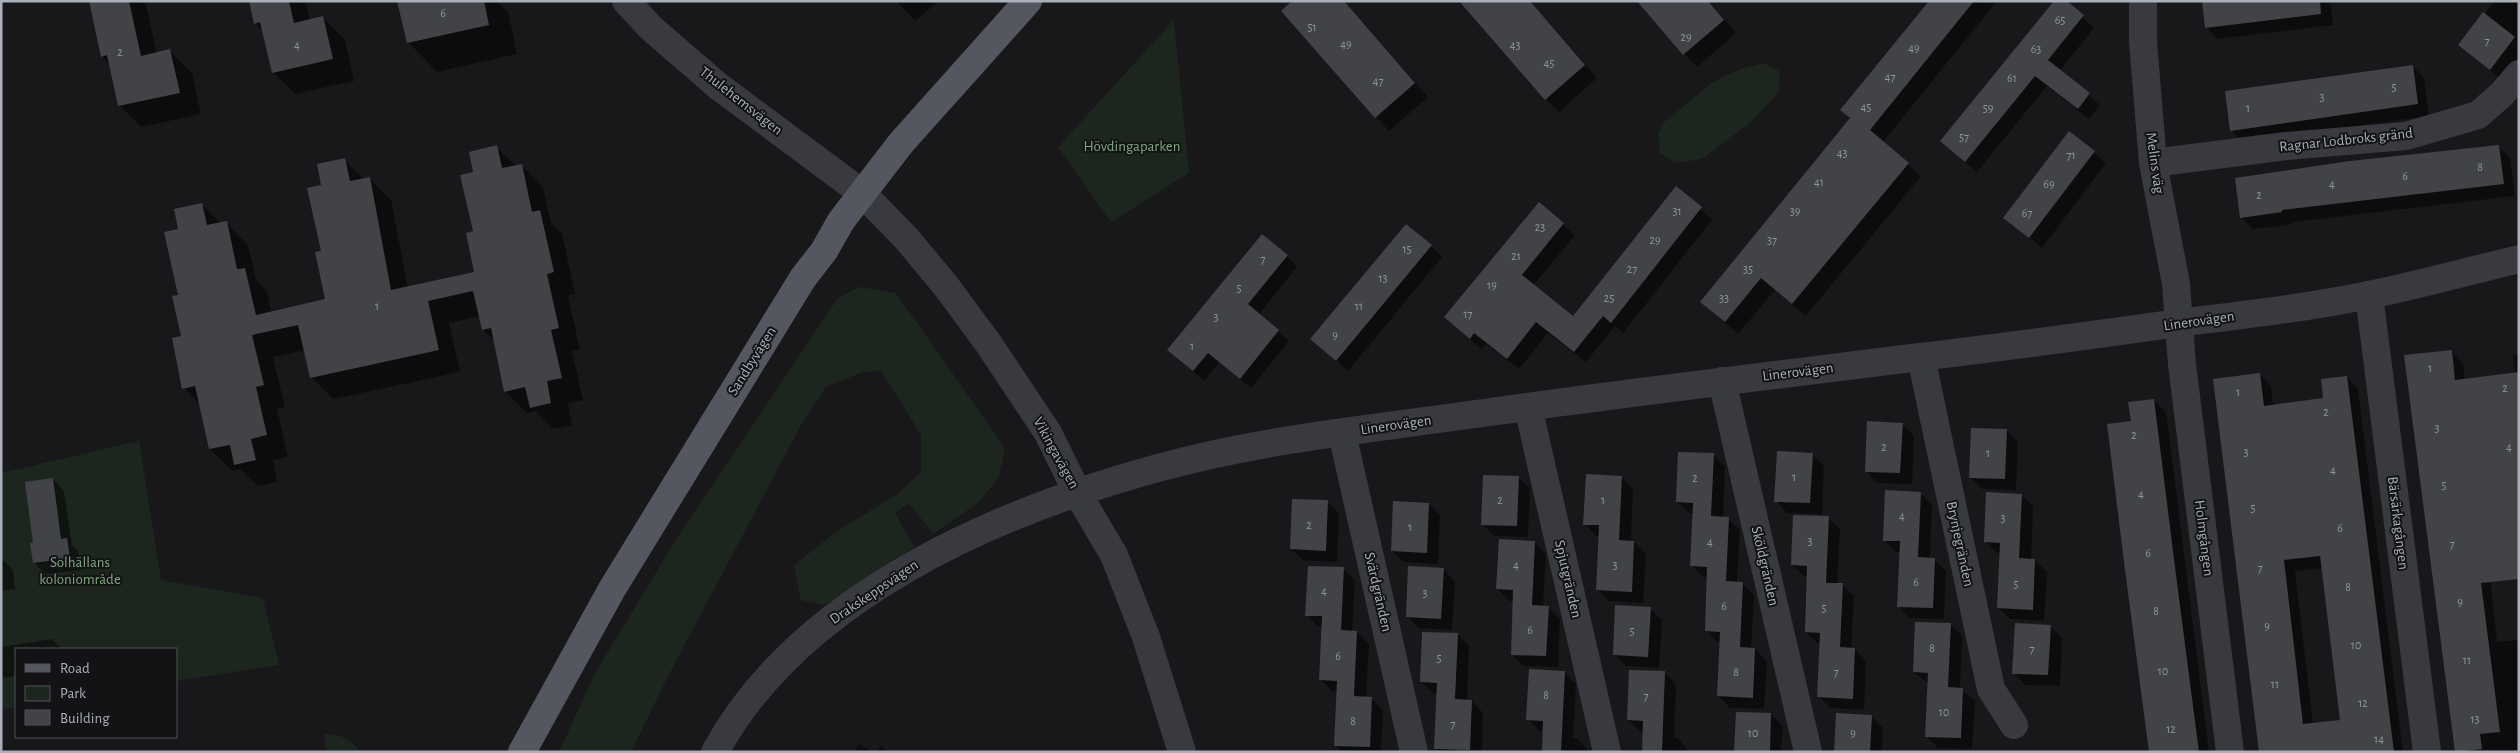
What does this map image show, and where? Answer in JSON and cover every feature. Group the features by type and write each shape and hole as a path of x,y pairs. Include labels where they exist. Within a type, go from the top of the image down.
{"main road":[{"name":"Sandbyvägen","path":"522,752 617,581 803,278 862,193 901,143 1028,1"}],"street":[{"name":"Thulehemsvägen","path":"626,1 651,28 718,86 862,193"},
{"name":"Melins väg","path":"2143,1 2143,42 2153,163 2176,284 2178,323"},
{"name":"Ragnar Lodbroks gränd","path":"2153,163 2286,146 2406,136 2478,115 2502,94 2519,74"},
{"name":"Vikingavägen","path":"862,193 917,250 988,343 1048,433 1078,494 1114,555 1131,594 1182,752"},
{"name":"Linerovägen","path":"1078,494 1159,468 1245,449 1342,433 1722,381 2178,323 2369,295 2519,259"},
{"name":"Bärsärkagången","path":"2369,295 2427,752"},
{"name":"Holmgången","path":"2178,323 2230,752"},
{"name":"Brynjegränden","path":"1921,357 1991,689 2014,725"},
{"name":"Sköldgränden","path":"1722,381 1808,752"},
{"name":"Spjutgränden","path":"1528,407 1607,752"},
{"name":"Svärdgränden","path":"1342,433 1414,752"},
{"name":"Drakskeppsvägen","path":"723,749 766,681 816,632 844,609 906,568 952,544 1011,518 1078,494"}],"green space":[{"name":"Hövdingaparken","path":"1174,20 1189,173 1111,222 1058,147"},
{"path":"1763,63 1780,72 1778,93 1751,122 1702,159 1676,163 1660,153 1658,134 1663,123 1713,82 1740,69"},
{"path":"859,287 895,293 908,310 1005,448 999,477 978,503 933,534 909,503 895,513 914,547 825,605 801,600 794,565 836,532 899,493 921,472 921,435 881,371 862,372 826,387 801,425 665,682 631,752 559,752 595,673 677,538 838,298"},
{"name":"Solhällans koloniområde","path":"139,441 161,580 263,598 279,665 178,681 178,648 15,648 15,707 1,709 1,473"},
{"path":"324,735 340,736 353,744 360,752 327,752"}],"building":[{"path":"89,1 129,1 141,56 170,49 180,93 118,106 107,55 101,57"},
{"path":"249,1 289,1 294,23 323,16 333,59 272,73 260,22 254,24"},
{"path":"397,1 484,1 489,25 407,43"},
{"path":"1292,1 1344,1 1415,83 1375,118 1281,11"},
{"path":"1459,1 1530,1 1585,65 1545,100"},
{"path":"1637,1 1708,1 1724,20 1683,55"},
{"path":"1929,1 1974,1 1870,130 1909,163 1792,304 1761,278 1725,322 1700,302 1850,118 1840,110"},
{"path":"2054,1 2067,1 2084,15 2048,60 2090,93 2078,109 2035,76 1965,162 1940,141"},
{"path":"2202,1 2320,1 2321,14 2205,28"},
{"path":"2483,12 2515,37 2490,70 2458,45"},
{"path":"2413,65 2418,104 2230,131 2225,91"},
{"path":"2069,131 2095,151 2029,238 2003,218"},
{"path":"497,145 502,168 522,164 532,212 540,210 554,272 547,274 559,328 551,330 562,378 547,381 551,403 530,408 525,387 504,392 491,328 482,330 473,291 428,301 439,350 310,378 298,325 252,335 264,385 256,387 267,435 251,439 256,460 234,465 230,445 209,449 195,386 182,389 172,338 181,336 172,296 178,295 164,232 178,229 174,209 202,203 207,225 227,221 237,269 245,268 256,315 325,299 315,252 321,251 307,188 321,185 317,164 345,158 350,181 370,177 391,290 474,272 466,233 473,231 460,175 473,172 469,152"},
{"path":"2499,145 2504,184 2282,210 2282,212 2240,218 2235,178 2350,161"},
{"path":"1676,186 1702,207 1611,323 1603,316 1574,352 1536,322 1507,359 1474,333 1470,339 1444,317 1539,202 1564,223 1522,275 1573,316"},
{"path":"1406,224 1432,245 1336,361 1310,339"},
{"path":"1262,234 1288,255 1248,304 1279,330 1240,379 1208,353 1193,371 1167,350"},
{"path":"2452,350 2455,380 2519,372 2519,579 2481,583 2500,732 2480,734 2482,749 2455,752 2404,355"},
{"path":"2260,373 2264,406 2323,398 2321,379 2347,376 2394,752 2259,752 2213,379","holes":["2320,556 2340,720 2303,724 2284,560"]},
{"path":"2154,399 2199,752 2149,752 2125,570 2107,424 2131,421 2128,402"},
{"path":"1867,421 1903,423 1900,473 1865,472"},
{"path":"1971,428 2007,429 2005,479 1969,478"},
{"path":"1777,451 1813,453 1810,503 1774,502"},
{"path":"1678,452 1714,453 1711,516 1729,517 1726,581 1743,582 1740,647 1755,648 1753,698 1717,696 1720,632 1705,631 1707,567 1690,566 1693,503 1676,502"},
{"path":"1586,474 1622,476 1619,540 1634,541 1632,592 1596,590 1599,525 1583,525"},
{"path":"1483,475 1519,476 1517,526 1481,525"},
{"path":"53,478 61,539 67,538 70,558 33,563 30,543 33,543 25,482"},
{"path":"1885,490 1921,492 1918,557 1935,558 1933,608 1897,607 1900,541 1883,541"},
{"path":"1986,492 2022,494 2019,558 2035,559 2033,610 1997,608 2000,543 1984,542"},
{"path":"1292,499 1328,500 1326,551 1290,549"},
{"path":"1393,501 1429,503 1427,553 1391,551"},
{"path":"1793,515 1829,516 1826,583 1843,583 1840,647 1855,648 1853,699 1817,697 1820,633 1805,632 1807,566 1791,565"},
{"path":"1499,539 1535,541 1532,605 1549,606 1546,656 1511,655 1513,590 1496,589"},
{"path":"1308,566 1344,567 1341,630 1357,631 1354,696 1372,697 1370,747 1334,746 1337,681 1319,680 1322,616 1305,616"},
{"path":"1408,566 1444,568 1441,619 1406,617"},
{"path":"1615,605 1651,607 1648,657 1613,655"},
{"path":"1915,622 1951,623 1948,687 1963,688 1961,738 1925,737 1928,673 1913,672"},
{"path":"2015,623 2051,625 2048,675 2012,674"},
{"path":"1422,632 1458,633 1455,699 1472,700 1470,750 1434,749 1437,683 1420,682"},
{"path":"1529,669 1565,671 1561,752 1542,752 1543,721 1526,720"},
{"path":"1629,670 1665,671 1662,752 1642,752 1643,721 1627,720"},
{"path":"1736,712 1771,713 1770,752 1734,752"},
{"path":"1836,713 1872,715 1870,752 1834,752"}]}
